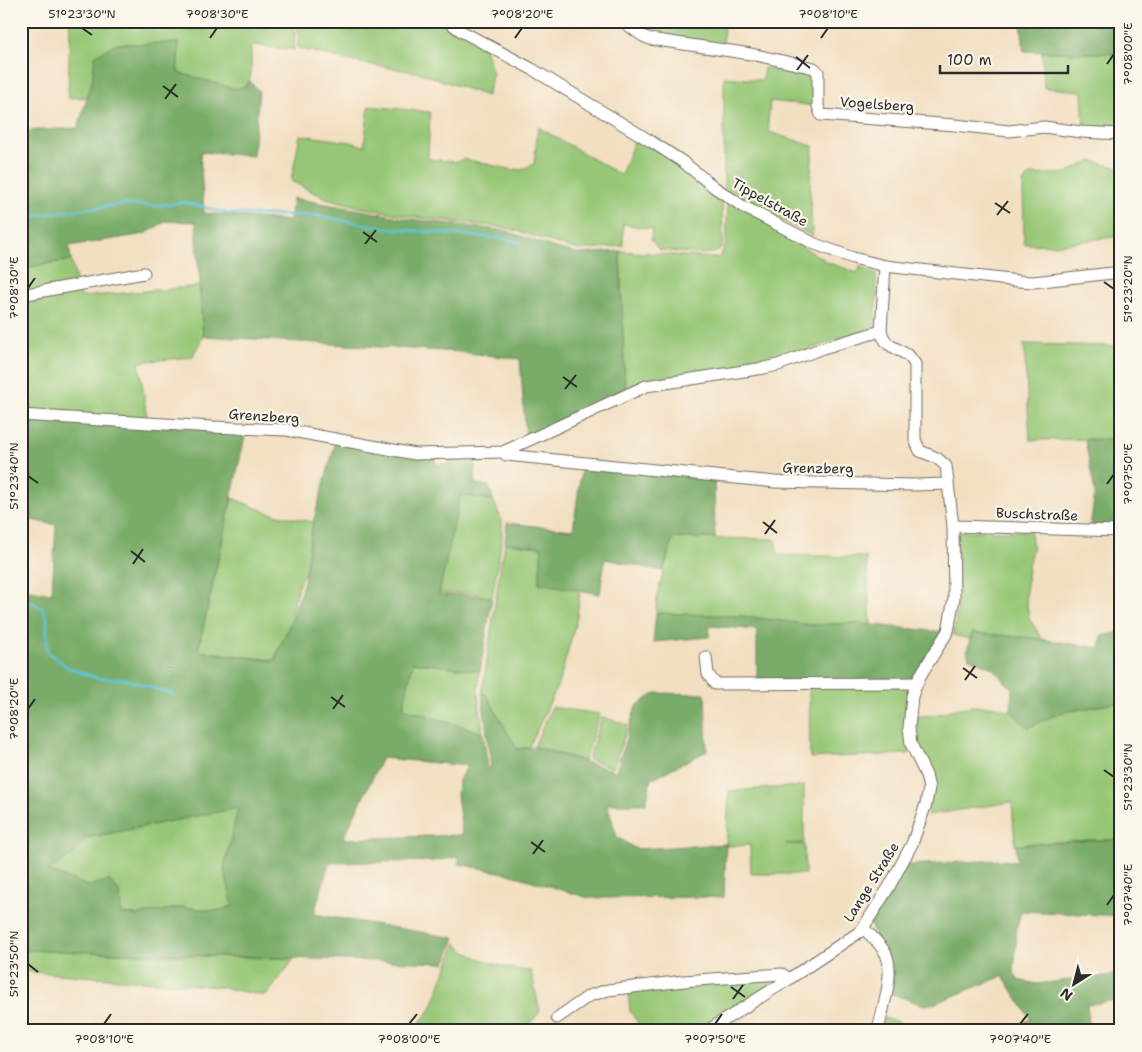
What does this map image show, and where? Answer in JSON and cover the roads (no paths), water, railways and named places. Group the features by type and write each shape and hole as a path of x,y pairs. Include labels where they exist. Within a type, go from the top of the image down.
{"street":[{"name":"Tippelstraße","path":"448,21 461,31 532,69 652,142 683,162 714,187 742,206 827,249 852,258 885,266 1033,282 1121,272"},
{"name":"Vogelsberg","path":"620,21 640,35 650,39 751,54 814,68 818,72 818,106 821,115 955,125 1009,132 1044,127 1081,132 1121,134"},
{"path":"885,266 882,332 888,344 909,356 915,364 916,444 923,453 937,458 945,464 948,484"},
{"path":"21,295 144,273"},
{"name":"Grenzberg","path":"21,415 287,430 415,454 503,452 646,386 778,365 823,348 882,332"},
{"name":"Grenzberg","path":"503,452 506,455 775,482 922,486 948,484"},
{"name":"Lange Straße","path":"707,1031 790,980 852,938 863,928 904,861 912,844 928,796 926,775 909,736 910,708 916,683 944,640 950,622 954,598 953,526 948,484"},
{"name":"Buschstraße","path":"953,526 1121,531"},
{"path":"706,657 708,674 715,684 916,683"},
{"path":"863,928 881,946 888,964 887,989 878,1031"},
{"path":"557,1018 589,996 608,990 684,981 782,974 790,980"}],"waterway":[{"path":"21,217 125,204 156,206 184,202 226,213 312,215 386,228 507,239 518,242"},
{"path":"21,597 42,608 47,619 47,652 69,668 97,678 125,679 173,694"}]}
